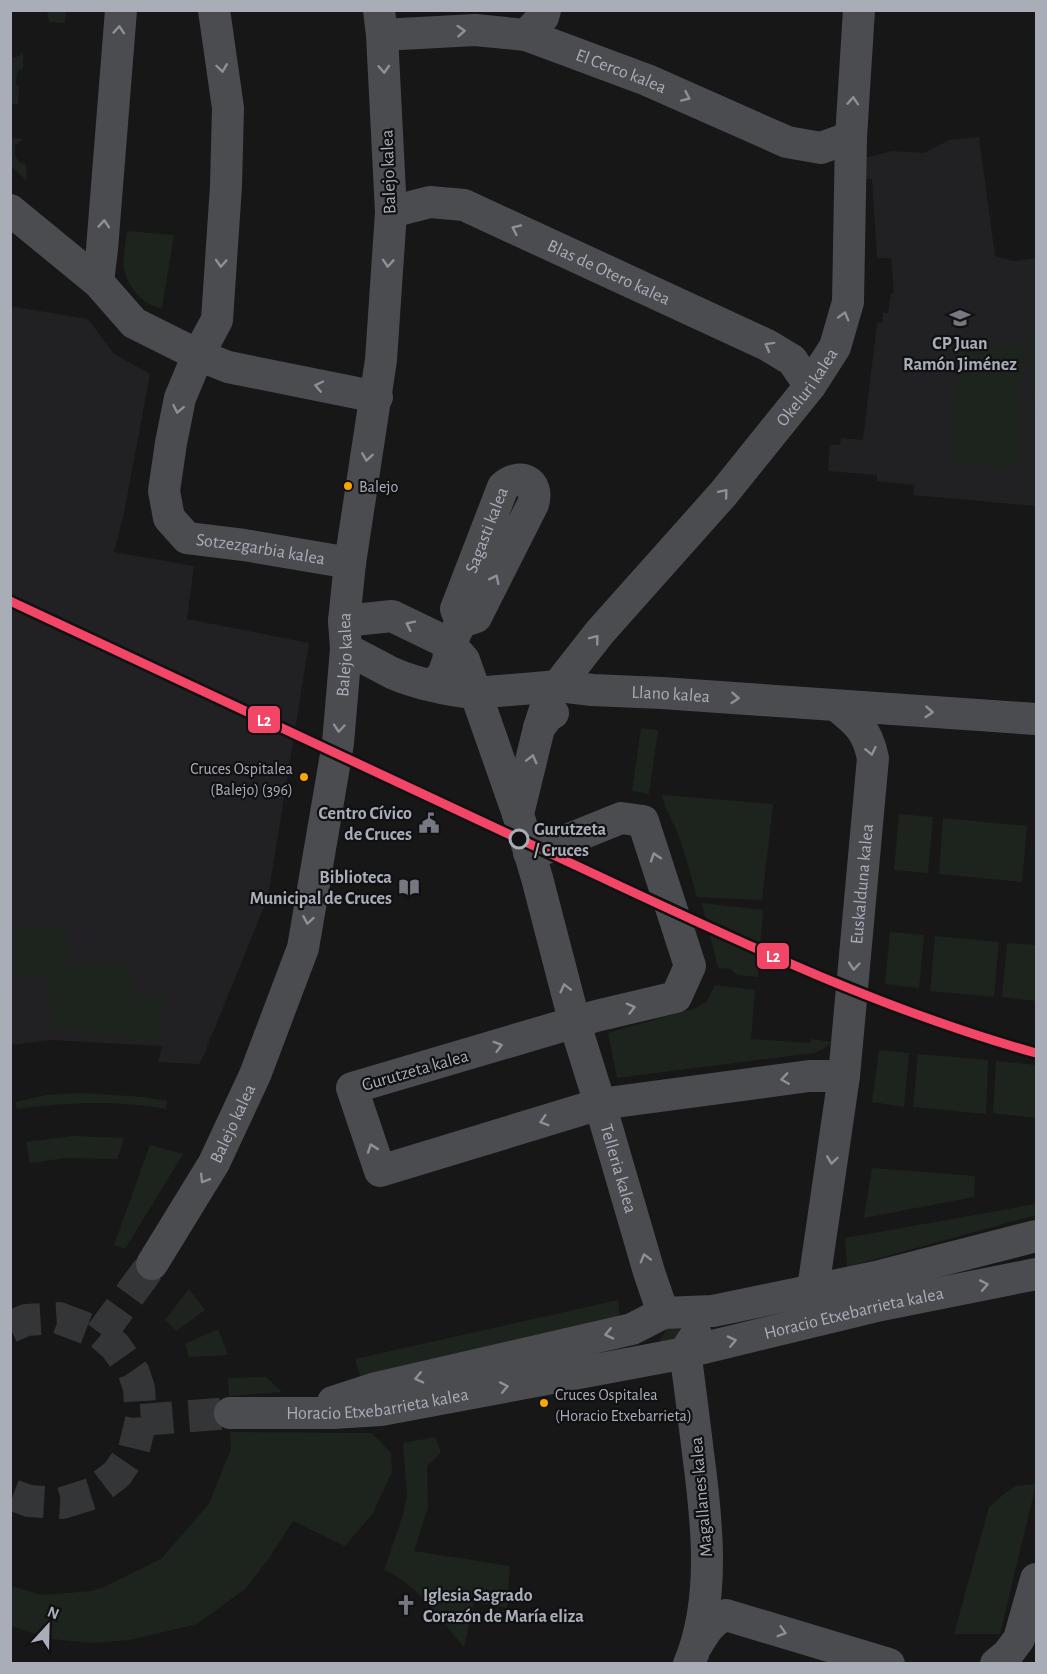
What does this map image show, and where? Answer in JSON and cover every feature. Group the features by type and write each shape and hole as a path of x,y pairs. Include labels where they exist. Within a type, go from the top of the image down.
{"street":[{"path":"98,282 121,10"},
{"name":"Sotzezgarbia kalea","path":"214,10 228,108 226,186 217,320 198,355 180,398 164,491 169,518 187,538 350,563"},
{"path":"526,35 543,17 545,10"},
{"name":"Okeluri kalea","path":"539,728 549,698 600,632 723,494 810,386 835,347 848,302 851,137 859,10"},
{"name":"El Cerco kalea","path":"381,23 526,35 647,80 787,142 821,148 851,137"},
{"name":"Balejo kalea","path":"152,1264 214,1163 255,1075 303,948 338,743 350,563 381,360 391,212 381,23"},
{"name":"Blas de Otero kalea","path":"391,212 430,202 464,205 768,345 792,360 810,386"},
{"path":"10,210 98,282 134,323 198,355 228,367 377,397"},
{"path":"345,635 392,616 456,633"},
{"path":"432,685 442,675 456,633"},
{"path":"456,633 474,693"},
{"name":"Llano kalea","path":"345,635 395,674 449,690 474,693 559,686 1036,719"},
{"path":"539,728 548,716 572,699 592,690"},
{"name":"Telleria kalea","path":"474,693 518,814 575,1024 663,1313"},
{"name":"Euskalduna kalea","path":"813,1289 844,1076 873,758 870,743 865,734 855,721 837,706"},
{"name":"Telleria kalea","path":"518,814 539,728"},
{"path":"529,853 548,848 621,818 643,821 690,966 676,997 596,1016 575,1024"},
{"name":"Gurutzeta kalea","path":"575,1024 352,1088 380,1171 600,1104"},
{"path":"600,1104 809,1076 844,1076"},
{"name":"Horacio Etxebarrieta kalea","path":"300,1412 376,1388 632,1329 663,1313 712,1311 876,1277 1036,1236"},
{"name":"Horacio Etxebarrieta kalea","path":"300,1412 333,1413 381,1410 634,1363 881,1305 1036,1274"},
{"path":"686,1352 710,1318 725,1308"},
{"path":"634,1363 645,1352 663,1313"},
{"name":"Magallanes kalea","path":"686,1352 707,1542 706,1582 693,1654"},
{"path":"230,1413 300,1412"},
{"path":"996,1664 1019,1640 1036,1579"},
{"path":"706,1582 726,1615"},
{"path":"693,1654 709,1626 726,1615 889,1664"}],"shaded area":[{"path":"47,11 66,11 65,23 49,22"},
{"path":"23,52 23,69 19,70 16,77 16,84 19,86 18,104 11,104 11,58"},
{"name":"CP Juan Ramón Jiménez","path":"979,137 995,256 1014,261 1036,258 1036,506 913,495 914,485 877,481 877,475 828,471 830,445 840,445 841,438 863,440 877,323 882,323 883,313 888,313 891,293 894,292 891,258 877,258 872,179 865,179 864,158 892,151 924,153 949,140"},
{"path":"11,138 24,139 15,145 15,155 19,162 26,164 27,181 11,166"},
{"path":"127,231 174,235 162,308 143,300 133,289 126,276 124,255"},
{"path":"10,306 88,319 114,354 150,374 124,513 114,552 194,566 187,619 309,643 268,897 200,1064 158,1062 162,1046 51,1040 11,1045"},
{"path":"1036,338 1036,426 1027,339"},
{"path":"960,343 1023,346 1016,468 953,464"},
{"path":"641,728 658,730 649,794 632,791"},
{"path":"662,795 773,804 762,900 697,897 686,857"},
{"path":"899,814 933,817 928,873 894,870"},
{"path":"943,818 1027,826 1022,882 939,874"},
{"path":"702,903 763,910 758,977 737,975 731,969 718,968"},
{"path":"20,926 66,928 68,963 130,965 131,990 141,997 154,997 164,984 159,1037 150,1043 51,1026 48,976 11,978 11,929"},
{"path":"890,932 924,935 919,988 885,984"},
{"path":"935,936 999,942 994,997 930,991"},
{"path":"1007,943 1036,945 1036,1001 1002,997"},
{"path":"715,985 755,990 751,1039 810,1043 811,1039 832,1042 814,1053 617,1078 608,1033 696,1008 707,1001"},
{"path":"879,1050 909,1053 904,1107 872,1102"},
{"path":"918,1054 988,1060 986,1114 913,1107"},
{"path":"996,1061 1036,1065 1036,1118 993,1113"},
{"path":"82,1093 144,1097 167,1101 166,1109 129,1104 92,1103 17,1109 15,1102 46,1095"},
{"path":"73,1136 124,1138 117,1159 66,1158 30,1163 26,1142"},
{"path":"150,1145 183,1154 125,1249 114,1245"},
{"path":"872,1168 975,1176 974,1197 864,1218"},
{"path":"1036,1204 1036,1215 847,1267 845,1238"},
{"path":"189,1289 205,1310 176,1331 165,1320"},
{"path":"618,1300 620,1321 362,1382 355,1359"},
{"path":"703,1316 685,1335 654,1348 667,1327"},
{"path":"218,1329 228,1355 189,1357 185,1344"},
{"path":"266,1377 282,1392 229,1396 228,1378"},
{"path":"230,1432 372,1433 391,1453 392,1472 373,1513 345,1546 293,1521 245,1589 197,1624 130,1640 92,1643 52,1639 11,1626 11,1586 42,1595 91,1591 161,1559 209,1504 231,1449"},
{"path":"435,1437 441,1452 427,1466 428,1507 414,1551 510,1566 507,1608 474,1602 464,1647 418,1593 384,1570 403,1515 407,1495 403,1443"},
{"path":"1036,1484 1000,1634 954,1634 989,1507 1016,1486"}],"tunnel":[{"path":"101,1334 152,1264"},
{"path":"10,1327 26,1320 59,1318 101,1334 115,1346 134,1373 139,1388 141,1420 134,1449 117,1474 91,1494 62,1503 29,1501 10,1494"},
{"path":"141,1420 230,1413"}],"transit line":[{"name":"L2","path":"10,601 795,966 914,1013 1036,1053"}],"place":[{"name":"CP Juan Ramón Jiménez","path":"960,318"},
{"name":"Balejo","path":"348,486"},
{"name":"Cruces Ospitalea (Balejo) (396)","path":"304,777"},
{"name":"Centro Cívico de Cruces","path":"429,823"},
{"name":"Gurutzeta / Cruces","path":"519,839"},
{"name":"Biblioteca Municipal de Cruces","path":"409,887"},
{"name":"Cruces Ospitalea (Horacio Etxebarrieta)","path":"544,1403"},
{"name":"Iglesia Sagrado Corazón de María eliza","path":"406,1605"}]}
